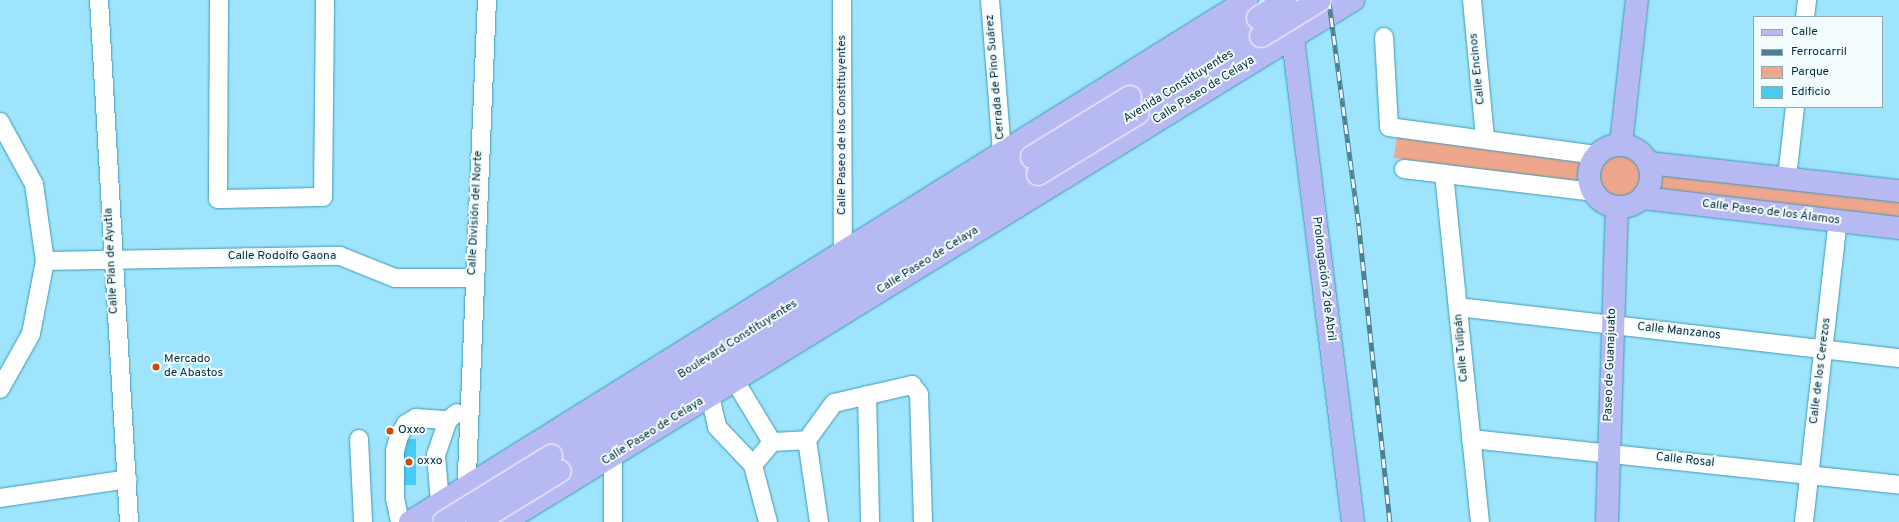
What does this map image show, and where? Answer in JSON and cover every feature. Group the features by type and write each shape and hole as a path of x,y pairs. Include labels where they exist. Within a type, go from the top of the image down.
{"main road":[{"name":"Avenida Constituyentes","path":"1038,163 1134,105 1253,13 1287,0"},
{"name":"Prolongación 2 de Abril","path":"1287,0 1293,36 1353,522"},
{"name":"Avenida Constituyentes","path":"1253,13 1320,0"},
{"name":"Calle Paseo de Celaya","path":"410,522 442,512 477,479 843,251 1002,154 1038,163 1110,150 1353,0"},
{"path":"1622,144 1637,0"},
{"name":"Calle Paseo de Celaya","path":"511,521 547,497 735,381 1038,163 1084,103 1253,13"},
{"path":"1622,144 1638,150 1649,163 1651,181 1643,198 1631,205 1617,207 1603,202 1593,192 1590,167 1596,155 1608,147 1622,144"},
{"name":"Boulevard Constituyentes","path":"477,522 555,463 1038,163"},
{"path":"1649,163 1787,177 1899,191"},
{"name":"Calle Paseo de los Álamos","path":"1643,198 1899,228"},
{"name":"Paseo de Guanajuato","path":"1607,522 1617,207"},
{"name":"Boulevard Constituyentes","path":"442,512 555,463"}],"street":[{"name":"Calle Plan de Ayutla","path":"99,0 112,258 128,479 129,522"},
{"path":"218,0 218,199 323,197 325,0"},
{"name":"Calle División del Norte","path":"481,522 470,426 470,402 473,278 487,0"},
{"name":"Calle Paseo de los Constituyentes","path":"842,0 843,251"},
{"name":"Cerrada de Pino Suárez","path":"990,0 1002,154"},
{"name":"Calle Encinos","path":"1472,0 1485,138"},
{"path":"1805,16 1807,0"},
{"path":"1253,13 1258,5 1265,23 1265,41 1258,58"},
{"path":"1384,37 1389,127 1485,138 1596,155"},
{"path":"1084,103 1080,113 1082,133 1099,150 1110,150"},
{"path":"1787,177 1795,108"},
{"path":"0,122 34,184 45,261 31,334 0,388"},
{"path":"1404,169 1593,192"},
{"name":"Calle Tulipán","path":"1444,174 1480,522"},
{"name":"Calle de los Cerezos","path":"1804,522 1838,220"},
{"name":"Calle Rodolfo Gaona","path":"45,261 112,258 340,256 395,278 473,278"},
{"name":"Calle Manzanos","path":"1458,307 1899,358"},
{"path":"735,381 772,442"},
{"path":"819,522 807,440 834,403 912,385 920,394 924,522"},
{"path":"867,395 870,522"},
{"path":"710,396 717,427 753,465 768,522"},
{"path":"442,512 436,455 448,420 470,402"},
{"path":"400,522 395,498 395,451 399,436 406,424 416,418 448,420"},
{"path":"359,439 363,522"},
{"name":"Calle Rosal","path":"1471,439 1899,485"},
{"path":"753,465 772,442 807,440"},
{"path":"526,448 520,462 521,481 530,492 547,497"},
{"path":"613,456 613,522"},
{"path":"0,498 128,479"},
{"name":"Calle División del Norte","path":"466,522 477,479"}],"green space":[{"path":"1397,136 1580,162 1577,184 1394,158"},
{"path":"1620,154 1633,158 1639,164 1643,177 1639,190 1633,196 1620,200 1607,196 1601,190 1597,177 1601,164 1607,158"},
{"path":"1655,170 1899,196 1899,219 1653,192 1657,181"}],"building":[{"name":"oxxo","path":"401,439 416,439 416,485 401,485"}],"railway":[{"path":"1329,0 1359,226 1390,522"}],"place":[{"name":"Mercado de Abastos","path":"156,367"},
{"name":"Oxxo","path":"390,431"},
{"name":"oxxo","path":"409,462"}]}
